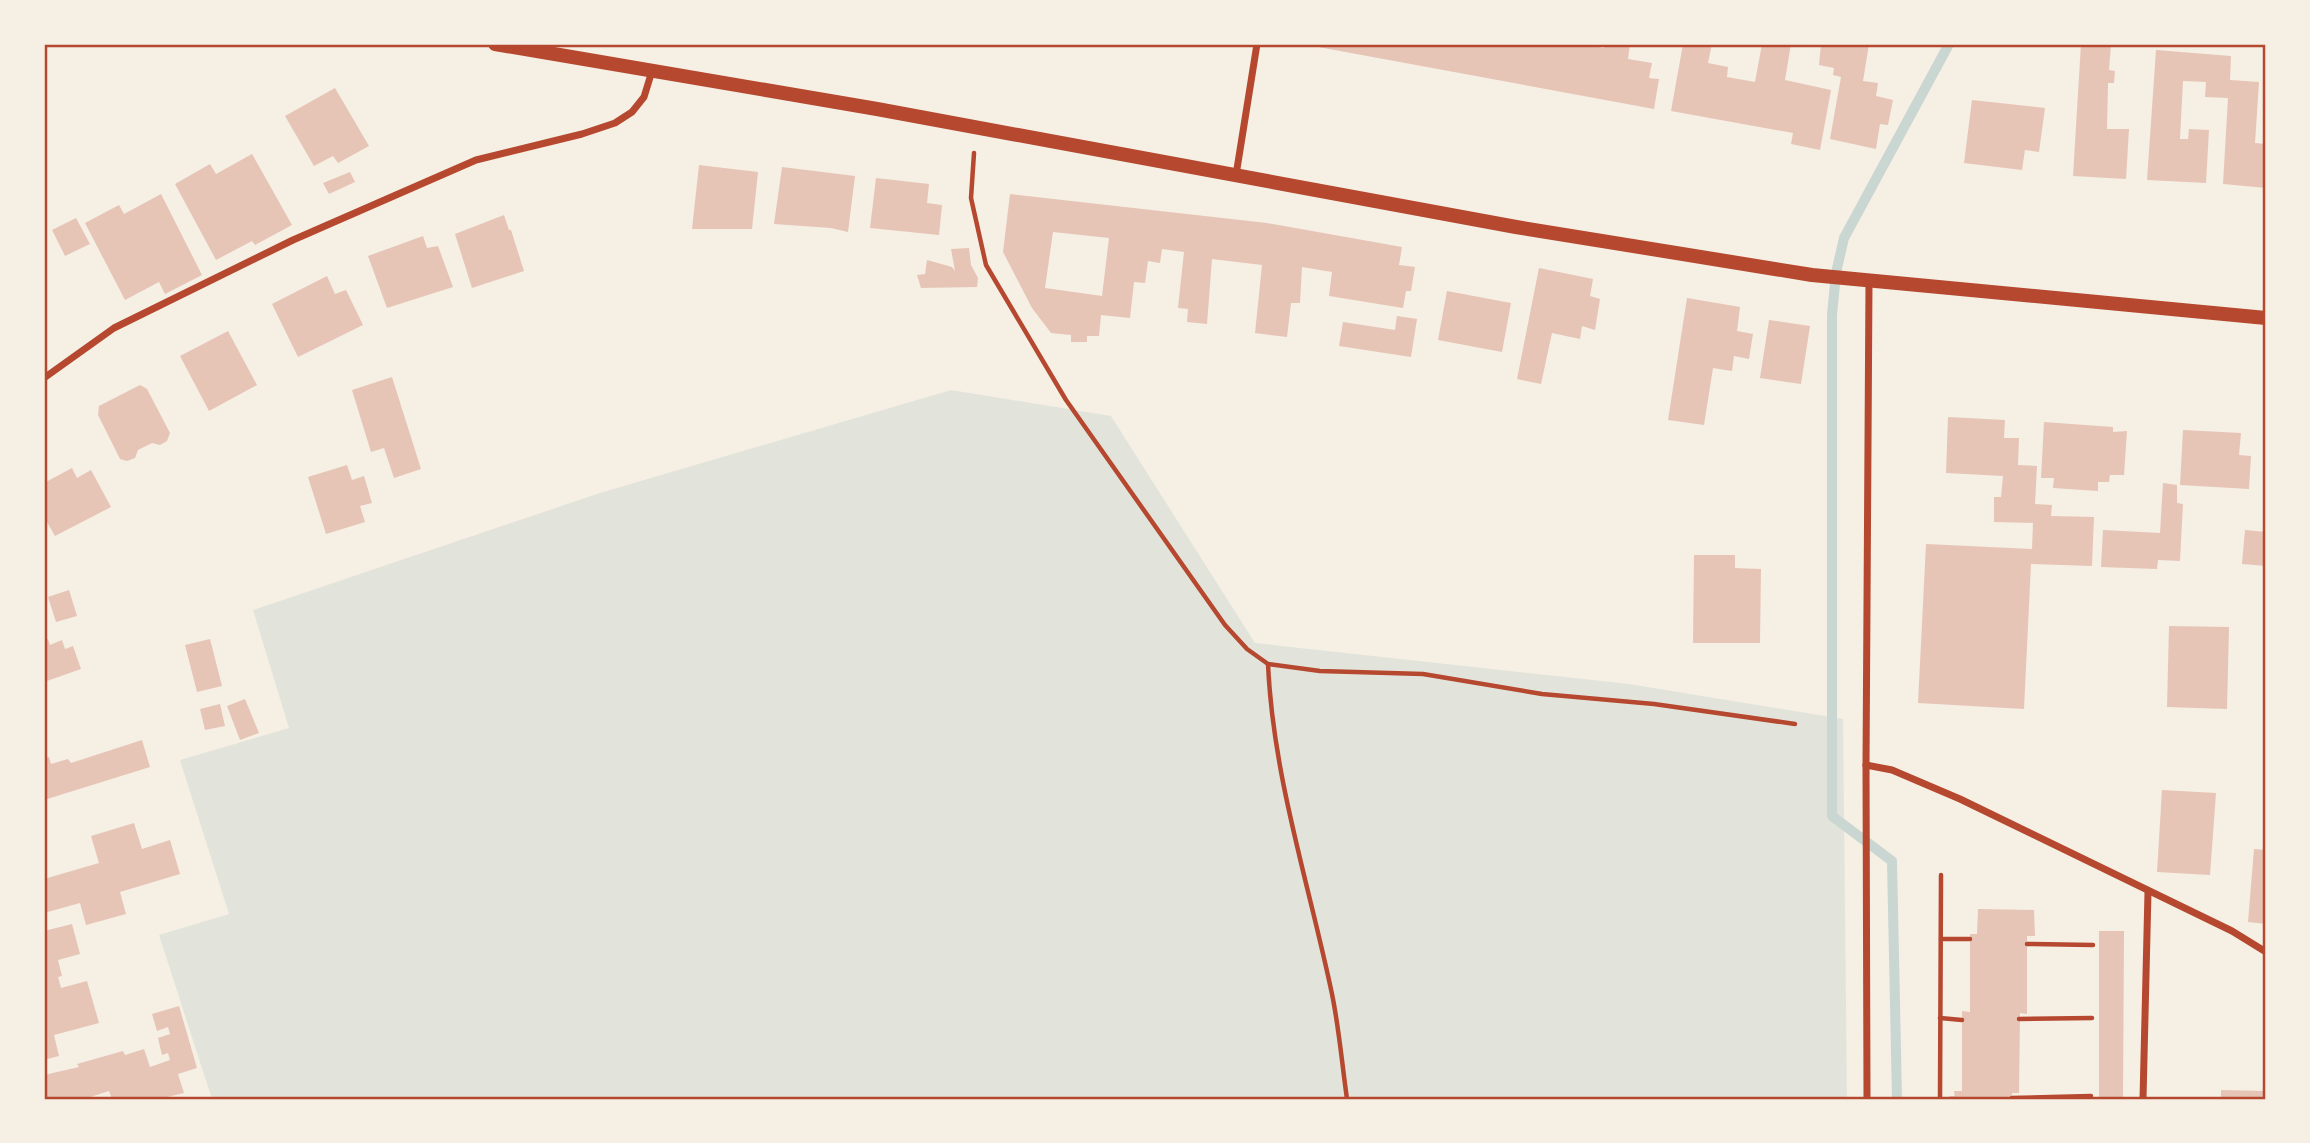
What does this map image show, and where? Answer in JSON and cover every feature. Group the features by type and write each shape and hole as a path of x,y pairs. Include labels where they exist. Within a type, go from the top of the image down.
{"main road":[{"path":"495,44 877,109 1516,227 1812,275 2266,318"}],"street":[{"path":"1236,176 1257,44"},
{"path":"44,378 114,328 293,240 475,160 582,134 615,123 632,112 644,97 652,71"},
{"path":"1867,1099 1869,282"},
{"path":"1866,765 1892,770 1960,799 2232,931 2266,952"},
{"path":"2143,1099 2148,892"}],"path":[{"path":"976,128 971,198 986,265 1066,400 1225,625 1247,649 1268,664 1320,671 1423,674 1542,694 1654,704 1795,724"},
{"path":"1268,664 1281,777 1332,995 1347,1099"},
{"path":"1940,1099 1941,875"},
{"path":"1941,939 1970,939"},
{"path":"2027,944 2093,945"},
{"path":"1940,1018 1962,1020"},
{"path":"2019,1019 2092,1018"},
{"path":"2012,1098 2091,1096"}],"shaded area":[{"path":"951,390 1111,416 1255,643 1629,684 1843,719 1847,1099 212,1099 159,935 229,914 180,760 289,728 253,610 600,493"}],"building":[{"path":"1302,44 1580,44 1604,48 1605,44 1630,44 1628,59 1652,63 1649,78 1659,79 1654,109"},
{"path":"1683,44 1712,44 1708,63 1728,67 1727,77 1755,82 1762,44 1791,44 1785,80 1831,90 1820,150 1791,144 1793,133 1671,111"},
{"path":"1821,44 1869,44 1863,81 1878,83 1876,96 1893,100 1888,125 1880,124 1876,149 1830,139 1841,77 1833,75 1834,68 1819,65"},
{"path":"2081,44 2111,44 2109,70 2115,71 2114,83 2108,83 2107,129 2129,129 2126,179 2073,176"},
{"path":"2156,50 2231,56 2230,80 2259,82 2255,143 2266,144 2266,188 2223,184 2228,98 2205,97 2206,82 2183,81 2180,139 2188,139 2189,129 2209,130 2206,183 2147,180"},
{"path":"335,88 369,146 338,163 333,156 314,166 285,116"},
{"path":"1972,100 2045,108 2039,152 2025,150 2022,170 1964,163"},
{"path":"252,154 292,225 255,245 252,241 216,260 175,184 210,164 216,174"},
{"path":"699,165 758,172 752,229 692,229"},
{"path":"782,167 855,176 848,232 831,228 774,224"},
{"path":"350,172 355,182 329,194 323,183"},
{"path":"876,178 929,184 927,203 942,205 939,235 870,228"},
{"path":"161,194 202,275 165,294 159,282 125,300 85,223 119,205 124,214"},
{"path":"1010,194 1267,223 1402,247 1399,265 1415,267 1411,291 1406,291 1403,308 1329,296 1332,272 1302,267 1300,303 1291,303 1287,337 1255,333 1262,265 1212,259 1207,324 1187,322 1188,309 1178,308 1184,252 1162,249 1160,263 1148,261 1145,283 1134,282 1130,318 1101,315 1099,336 1087,336 1087,342 1071,342 1071,335 1051,333 1032,308 1003,252","holes":["1053,232 1109,238 1102,296 1045,288"]},
{"path":"504,215 524,271 472,288 455,234"},
{"path":"76,218 90,244 65,256 52,230"},
{"path":"423,236 427,248 438,246 453,287 387,308 368,256"},
{"path":"969,248 971,265 978,278 977,287 921,288 917,275 925,274 927,260 952,267 955,271 951,249"},
{"path":"1539,268 1593,279 1590,296 1600,299 1595,330 1582,326 1580,339 1552,333 1541,384 1517,379"},
{"path":"327,276 335,294 346,290 363,325 298,357 272,304"},
{"path":"1447,291 1511,303 1502,352 1438,340"},
{"path":"1687,298 1740,307 1737,331 1753,334 1749,359 1734,356 1732,371 1713,368 1704,425 1668,420"},
{"path":"1397,316 1417,319 1411,357 1339,346 1343,322 1395,330"},
{"path":"1769,320 1810,326 1801,384 1760,378"},
{"path":"228,331 257,385 209,411 180,356"},
{"path":"392,377 421,469 394,478 384,448 371,452 352,390"},
{"path":"140,385 147,389 170,433 167,441 160,445 152,443 138,450 135,458 127,461 120,459 98,415 99,406"},
{"path":"1948,417 2005,420 2004,438 2019,438 2018,465 2037,466 2035,504 2052,505 2051,516 2094,517 2092,566 2031,564 2024,709 1918,703 1926,544 2032,549 2033,523 1994,522 1994,497 2001,497 2003,476 1946,473"},
{"path":"2044,422 2113,427 2113,432 2127,431 2124,475 2110,475 2109,482 2098,482 2098,491 2053,488 2054,478 2041,478"},
{"path":"2183,430 2241,433 2239,455 2251,456 2249,489 2180,485"},
{"path":"347,465 352,480 364,476 372,503 360,506 365,522 326,534 308,477"},
{"path":"72,468 77,478 91,470 111,507 55,536 44,521 44,483"},
{"path":"2163,483 2177,485 2177,503 2183,504 2180,561 2158,560 2157,569 2101,567 2103,530 2160,533"},
{"path":"2245,530 2266,532 2266,566 2242,564"},
{"path":"1694,555 1735,555 1735,568 1761,569 1760,643 1693,643"},
{"path":"69,590 77,616 56,622 48,597"},
{"path":"2169,626 2229,627 2227,709 2167,707"},
{"path":"48,639 50,645 62,640 65,649 73,646 81,669 44,682 44,640"},
{"path":"210,639 222,686 197,692 185,645"},
{"path":"245,699 259,733 240,740 227,706"},
{"path":"220,704 225,726 205,730 200,709"},
{"path":"142,740 150,767 44,800 44,758 49,757 51,764 68,759 71,763"},
{"path":"2162,790 2216,793 2210,875 2157,872"},
{"path":"134,823 142,849 170,840 180,874 120,892 126,914 86,925 80,903 44,913 44,879 99,863 91,836"},
{"path":"2254,849 2266,850 2266,924 2248,922"},
{"path":"1978,909 2034,910 2035,936 2027,936 2027,1014 2020,1013 2019,1093 2012,1093 2012,1099 1955,1099 1954,1091 1962,1091 1962,1011 1970,1012 1970,934 1977,934"},
{"path":"72,924 80,954 58,960 62,976 58,977 61,988 87,981 99,1023 54,1035 59,1056 44,1060 44,931"},
{"path":"2099,931 2124,931 2123,1099 2099,1099"},
{"path":"179,1006 197,1068 178,1074 184,1093 159,1099 112,1099 109,1091 84,1099 44,1099 44,1075 79,1067 77,1064 123,1051 125,1055 144,1049 150,1067 170,1060 168,1053 162,1055 158,1038 170,1034 168,1027 157,1031 152,1014"},
{"path":"2221,1090 2266,1091 2266,1099 2221,1099"}],"waterway":[{"path":"1897,1099 1892,861 1832,816 1832,315 1836,273 1844,238 1949,44"}]}
